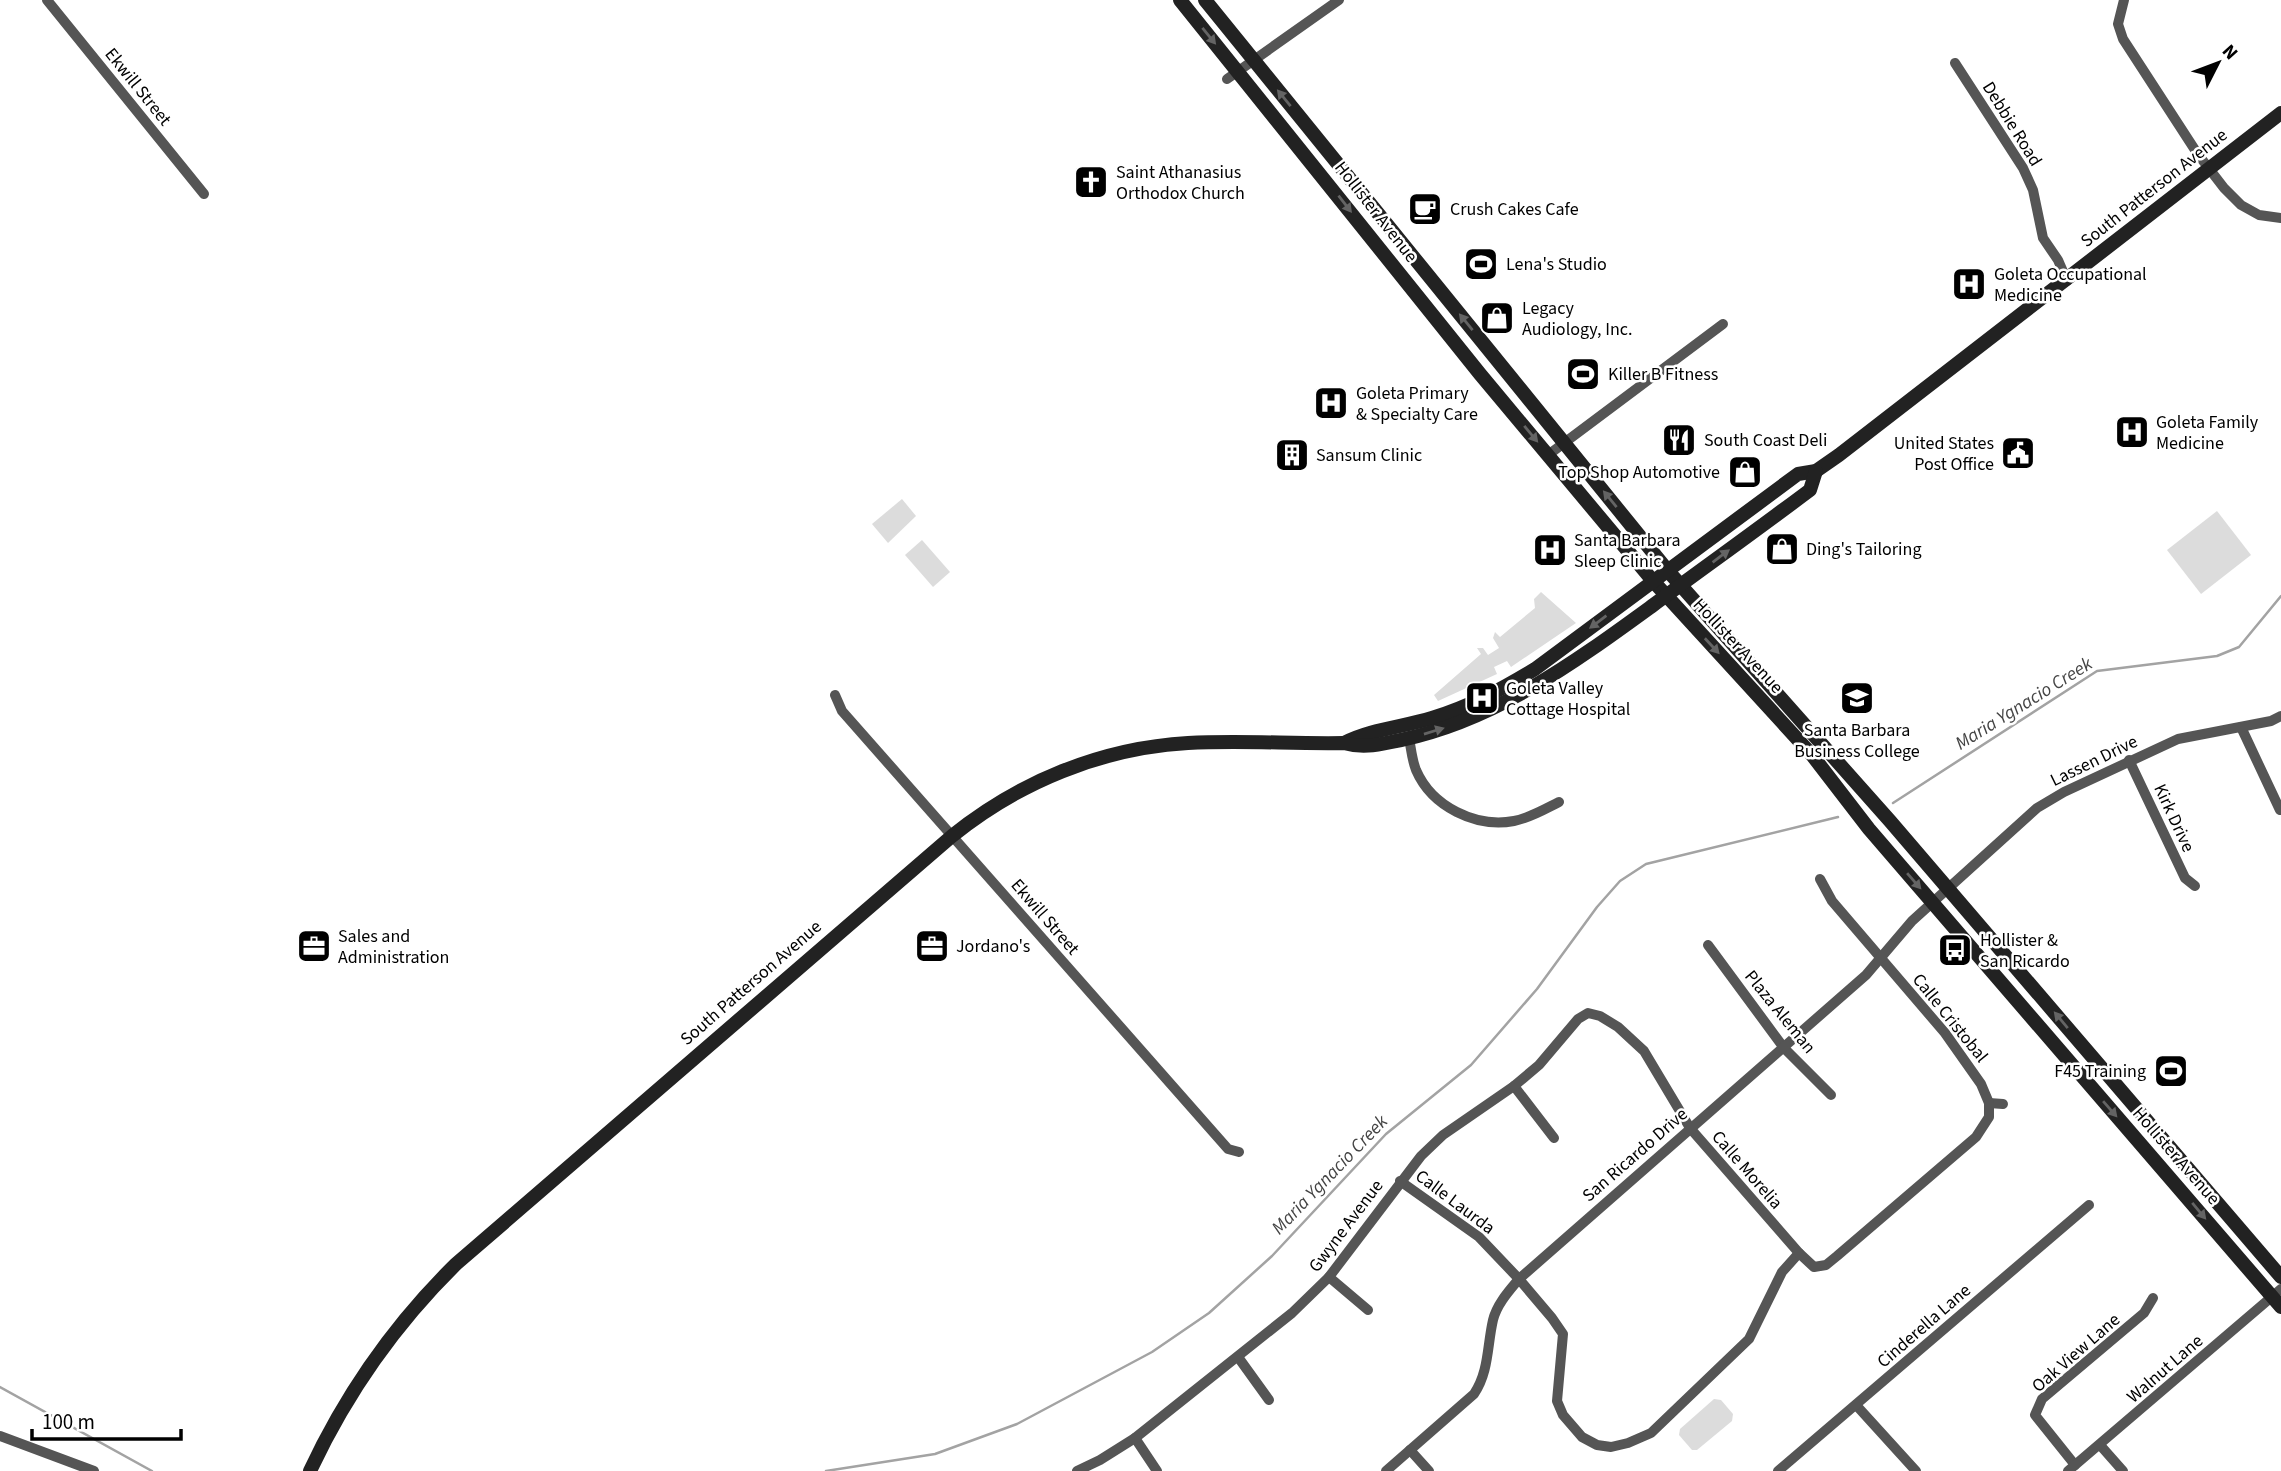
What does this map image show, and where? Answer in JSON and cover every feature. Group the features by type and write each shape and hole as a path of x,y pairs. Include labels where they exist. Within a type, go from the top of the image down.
{"main road":[{"name":"Hollister Avenue","path":"1180,0 1233,75 1653,582 1812,755 1869,829 2278,1298"},
{"name":"Hollister Avenue","path":"1205,0 1668,571 1890,821 2281,1277"},
{"name":"South Patterson Avenue","path":"1344,743 1359,735 1433,718 1491,695 1562,650 1798,474 1816,471 2067,281 2281,113"},
{"name":"South Patterson Avenue","path":"310,1471 341,1411 366,1372 396,1330 436,1283 554,1178 952,836 989,808 1029,785 1087,762 1116,754 1185,743 1344,743 1360,747 1409,738 1463,721 1542,682 1681,585 1810,489 1816,471"}],"street":[{"name":"Ekwill Street","path":"47,0 204,194"},
{"path":"1233,75 1339,0"},
{"path":"2124,0 2118,24 2123,39 2209,171 2241,205 2259,215 2281,218"},
{"name":"Debbie Road","path":"1955,63 2022,167 2033,190 2043,238 2058,260 2067,281"},
{"path":"1548,455 1723,324"},
{"name":"Ekwill Street","path":"835,695 842,711 1228,1149 1239,1152"},
{"name":"Lassen Drive","path":"1948,888 2037,808 2064,792 2178,739 2271,721 2281,716"},
{"path":"2241,727 2280,810"},
{"path":"1409,738 1416,771 1438,800 1460,814 1487,822 1515,820 1559,802"},
{"name":"Kirk Drive","path":"2129,760 2185,878 2195,886"},
{"name":"Calle Cristobal","path":"1821,878 1832,901 1945,1033 1981,1084 1989,1103"},
{"name":"San Ricardo Drive","path":"1386,1471 1474,1394 1482,1383 1493,1318 1503,1298 1519,1279 1866,975 1903,930 1948,888"},
{"name":"Plaza Aleman","path":"1708,945 1784,1048 1831,1095"},
{"name":"Gwyne Avenue","path":"1077,1471 1135,1438 1292,1313 1329,1278 1420,1156 1443,1135 1514,1086 1539,1065 1578,1018 1593,1013"},
{"name":"Calle Morelia","path":"1593,1013 1618,1027 1644,1051 1690,1128 1799,1253"},
{"path":"1514,1086 1554,1138"},
{"path":"1799,1253 1814,1266 1826,1265 1976,1137 1989,1117 1989,1103 2003,1104"},
{"name":"Calle Laurda","path":"1400,1181 1479,1237 1519,1279 1563,1334 1557,1401 1563,1415 1582,1437 1597,1445 1611,1447 1651,1433 1749,1339 1782,1272 1799,1253"},
{"name":"Cinderella Lane","path":"1778,1471 2089,1205"},
{"path":"1329,1278 1367,1310"},
{"name":"Oak View Lane","path":"2072,1468 2035,1415 2042,1399 2144,1313 2153,1298"},
{"name":"Walnut Lane","path":"2072,1468 2278,1298"},
{"path":"1238,1357 1269,1400"},
{"path":"1856,1405 1916,1471"},
{"path":"0,1436 94,1471"},
{"path":"1135,1438 1157,1471"},
{"path":"2100,1445 2123,1471"},
{"path":"1410,1450 1429,1471"}],"shaded area":[{"path":"902,499 916,516 888,543 872,524"},
{"path":"2217,511 2251,555 2201,594 2167,550"},
{"path":"922,540 950,572 933,587 905,555"},
{"path":"1541,592 1576,623 1511,667 1507,661 1494,667 1497,674 1438,701 1434,695 1481,654 1477,648 1483,648 1488,655 1499,648 1493,638 1495,632 1500,637 1535,608 1534,599"},
{"path":"1714,1399 1721,1400 1733,1414 1732,1421 1697,1450 1692,1450 1679,1435 1680,1429"}],"waterway":[{"name":"Maria Ygnacio Creek","path":"1893,803 2097,671 2217,656 2239,647 2281,596"},
{"name":"Maria Ygnacio Creek","path":"826,1471 935,1454 1017,1424 1152,1352 1209,1313 1272,1256 1386,1134 1471,1065 1537,989 1597,907 1620,881 1646,864 1838,817"},
{"path":"0,1387 152,1471"}],"place":[{"name":"Saint Athanasius Orthodox Church","path":"1091,182"},
{"name":"Crush Cakes Cafe","path":"1425,209"},
{"name":"Lena's Studio","path":"1481,264"},
{"name":"Goleta Occupational Medicine","path":"1969,284"},
{"name":"Legacy Audiology, Inc.","path":"1497,318"},
{"name":"Killer B Fitness","path":"1583,374"},
{"name":"Goleta Primary & Specialty Care","path":"1331,403"},
{"name":"Goleta Family Medicine","path":"2132,432"},
{"name":"South Coast Deli","path":"1679,440"},
{"name":"United States Post Office","path":"2018,453"},
{"name":"Sansum Clinic","path":"1292,455"},
{"name":"Top Shop Automotive","path":"1745,472"},
{"name":"Ding's Tailoring","path":"1782,549"},
{"name":"Santa Barbara Sleep Clinic","path":"1550,550"},
{"name":"Goleta Valley Cottage Hospital","path":"1482,698"},
{"name":"Santa Barbara Business College","path":"1857,698"},
{"name":"Sales and Administration","path":"314,946"},
{"name":"Jordano's","path":"932,946"},
{"name":"Hollister & San Ricardo","path":"1955,950"},
{"name":"F45 Training","path":"2171,1071"}]}
